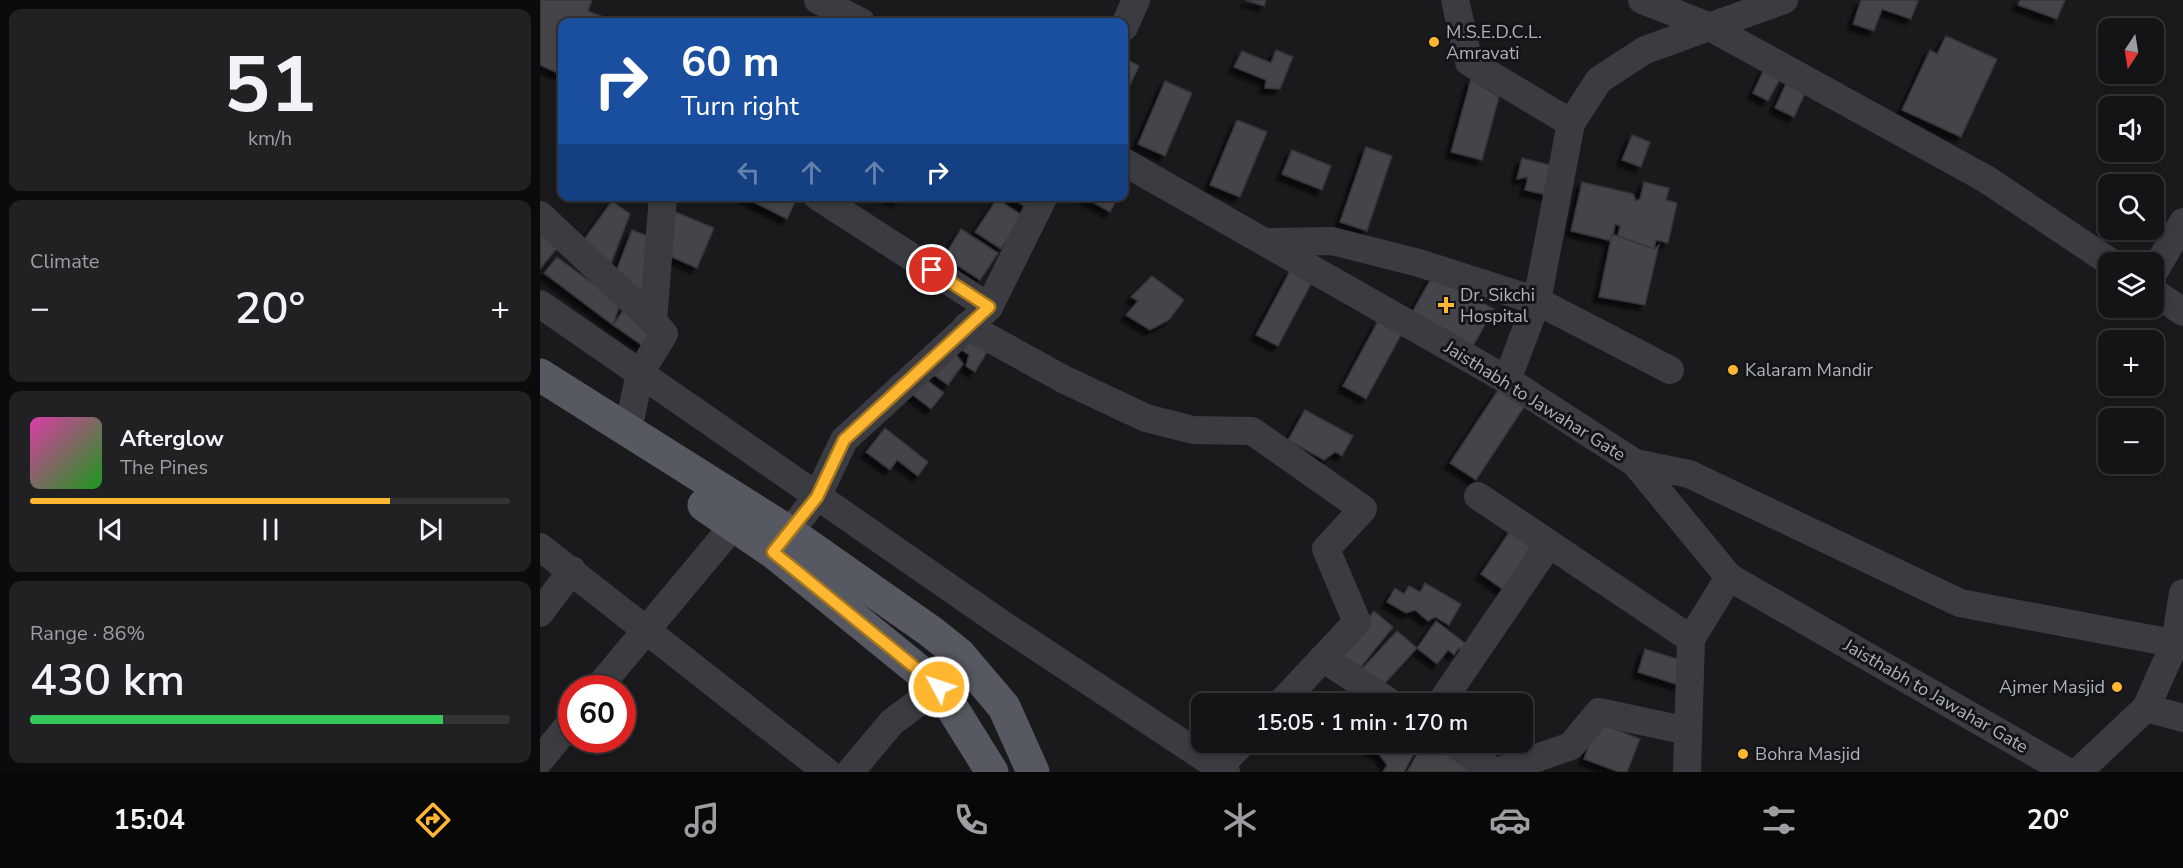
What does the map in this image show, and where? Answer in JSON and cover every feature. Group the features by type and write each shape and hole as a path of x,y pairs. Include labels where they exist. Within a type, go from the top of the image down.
{"main road":[{"path":"540,375 628,430 781,542 959,654 1004,707 1033,772"},
{"path":"540,401 742,515"},
{"path":"781,542 939,687 992,772"}],"street":[{"path":"818,0 853,18"},
{"path":"1128,18 1136,0"},
{"path":"1642,0 1708,26 1986,179 2098,254"},
{"path":"1507,380 1537,302 1571,123 1599,80 1645,50 1784,0"},
{"path":"1452,1 1469,62 1571,123"},
{"name":"Jaisthabh to Jawahar Gate","path":"1128,164 1507,380 1635,463 1729,577 2068,772"},
{"path":"653,321 663,201"},
{"path":"825,201 989,307"},
{"path":"781,542 817,497 844,440 989,307 1042,201"},
{"path":"540,215 664,334 640,373 628,430"},
{"path":"2164,255 2183,222"},
{"path":"1265,242 1332,241 1419,262 1537,302 1670,370"},
{"path":"2164,299 2183,312"},
{"path":"540,304 1002,624 1222,770 1234,753"},
{"path":"967,326 1065,380 1146,418 1193,430 1252,430 1363,509 1326,549 1357,622 1290,693"},
{"path":"1635,463 1689,474 1960,603 2179,644"},
{"path":"1478,496 1691,639"},
{"path":"608,675 742,515"},
{"path":"1447,693 1549,544"},
{"path":"540,547 572,570 644,631 827,772"},
{"path":"540,613 572,570"},
{"path":"1687,772 1691,639 1729,577"},
{"path":"2078,772 2146,708 2179,644 2183,593"},
{"path":"1323,658 1376,693"},
{"path":"850,772 892,722 939,687"},
{"path":"2146,708 2183,718"},
{"path":"1468,753 1496,772 1571,746 1599,712 1688,731"},
{"path":"540,760 558,738"}],"building":[{"path":"540,0 592,0 588,11 606,18 558,18 558,73 540,65"},
{"path":"1245,0 1266,0 1264,6"},
{"path":"1861,0 1918,1 1911,19 1882,9 1874,31 1853,24"},
{"path":"2020,0 2065,0 2057,19 2018,5"},
{"path":"1946,36 1997,59 1961,137 1902,110 1930,50 1937,54"},
{"path":"1276,50 1293,57 1280,89 1265,88 1266,80 1234,67 1242,51 1271,63"},
{"path":"1128,60 1139,66 1128,89"},
{"path":"1766,65 1783,73 1768,101 1753,93"},
{"path":"1789,77 1808,87 1794,117 1775,108"},
{"path":"1471,79 1499,97 1482,160 1451,152"},
{"path":"1165,81 1192,93 1165,156 1138,144"},
{"path":"1237,120 1267,132 1240,197 1210,185"},
{"path":"1632,135 1650,142 1641,167 1622,160"},
{"path":"1366,147 1392,156 1367,231 1340,222"},
{"path":"1292,150 1331,166 1322,190 1282,174"},
{"path":"1522,158 1554,166 1547,195 1525,190 1528,177 1517,179"},
{"path":"1582,182 1633,194 1636,201 1640,199 1644,182 1669,188 1666,200 1677,203 1668,243 1656,240 1654,249 1617,240 1620,226 1615,224 1612,241 1571,231"},
{"path":"612,201 630,214 610,266 580,245"},
{"path":"752,201 796,201 787,219"},
{"path":"996,201 1000,201 1023,216 1001,249 975,232"},
{"path":"1016,201 1029,201 1026,207"},
{"path":"1091,201 1116,201 1110,212"},
{"path":"673,211 714,228 697,268 667,255"},
{"path":"961,229 998,253 980,280 944,257"},
{"path":"632,230 653,238 649,302 626,293 631,281 615,274"},
{"path":"540,233 558,247 540,269"},
{"path":"1612,234 1654,249 1659,245 1645,305 1599,297"},
{"path":"557,257 620,304 613,325 544,273"},
{"path":"1290,271 1312,282 1278,346 1256,335"},
{"path":"1433,275 1494,309 1470,351 1409,318"},
{"path":"1152,276 1184,300 1169,320 1150,330 1126,315 1138,301 1131,297"},
{"path":"626,306 659,329 646,348 613,325"},
{"path":"1378,321 1402,333 1366,399 1343,386"},
{"path":"973,332 992,344 975,372 966,366 969,355 962,350"},
{"path":"953,350 963,364 948,385 927,370"},
{"path":"920,375 944,393 931,409 908,391"},
{"path":"1498,390 1524,407 1476,480 1450,463"},
{"path":"1305,410 1353,436 1342,456 1335,452 1324,460 1288,440"},
{"path":"885,428 928,462 918,476 897,460 890,470 866,452"},
{"path":"1512,528 1540,547 1508,593 1481,574"},
{"path":"1425,583 1461,604 1449,625 1435,617 1428,621 1415,610 1406,613 1387,602 1395,588 1404,594 1409,586 1420,592"},
{"path":"1374,611 1393,627 1356,673 1336,657"},
{"path":"1436,621 1470,647 1465,653 1459,648 1454,655 1448,650 1437,664 1417,648"},
{"path":"1397,631 1417,648 1378,691 1358,673"},
{"path":"1645,649 1687,662 1679,685 1638,672"},
{"path":"1597,722 1640,739 1627,772 1619,772 1584,759"},
{"path":"1377,753 1414,753 1404,772 1383,772 1387,765"},
{"path":"1418,753 1452,753 1484,772 1407,772"}],"place":[{"name":"M.S.E.D.C.L. Amravati","path":"1434,42"},
{"name":"Dr. Sikchi Hospital","path":"1446,305"},
{"name":"Kalaram Mandir","path":"1733,370"},
{"name":"Ajmer Masjid","path":"2117,687"},
{"name":"Bohra Masjid","path":"1743,754"}],"route":[{"path":"932,270 989,307 844,440 817,497 773,552 939,687"}]}
